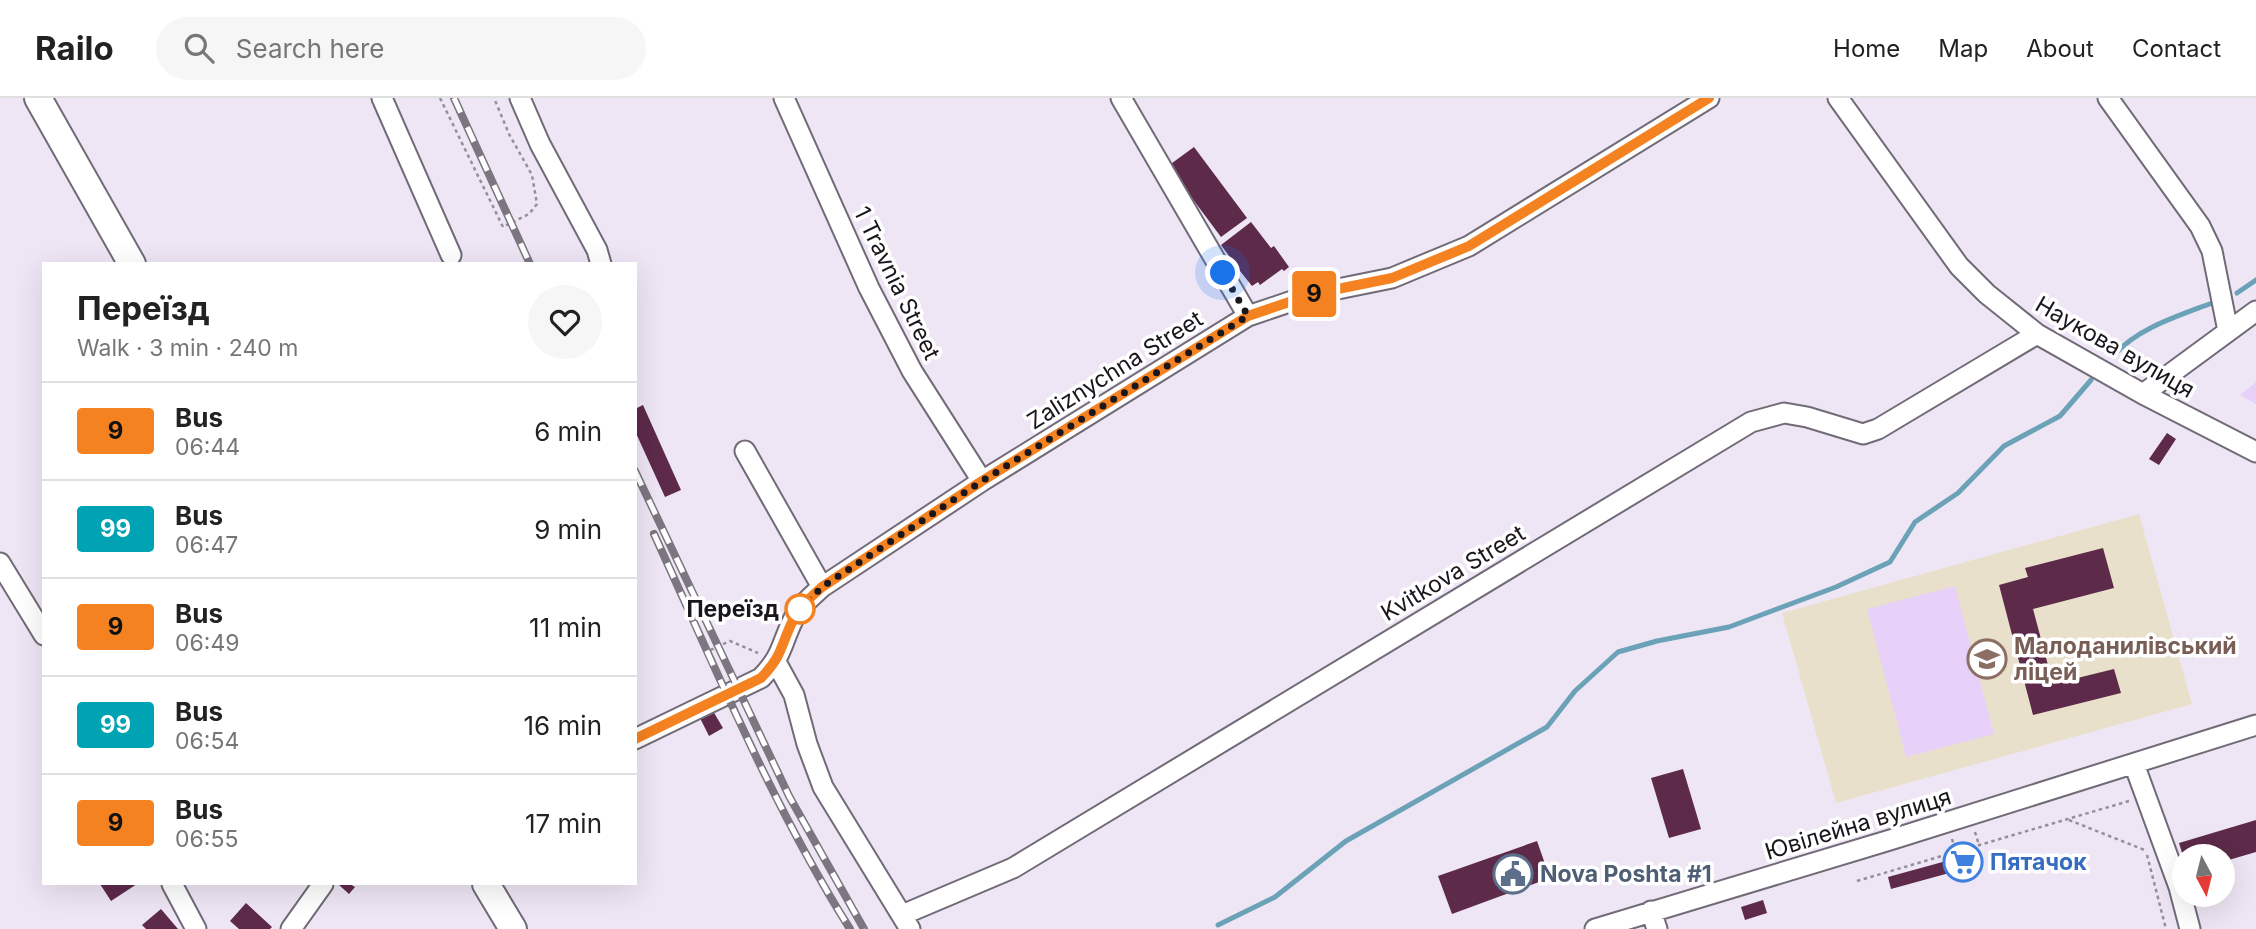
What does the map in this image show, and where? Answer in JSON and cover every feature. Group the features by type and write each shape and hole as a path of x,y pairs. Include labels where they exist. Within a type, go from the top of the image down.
{"main road":[{"path":"38,98 131,262"},
{"path":"487,885 513,929"}],"street":[{"path":"382,98 451,255"},
{"path":"520,98 540,144 597,250 600,262"},
{"name":"1 Travnia Street","path":"784,98 869,288 912,371 982,481"},
{"path":"1121,98 1248,316"},
{"name":"Zaliznychna Street","path":"776,663 793,620 803,605 822,587 982,481 1248,316 1313,294 1392,278 1469,246 1709,98"},
{"name":"Наукова вулиця","path":"1838,98 1959,266 1987,294 2037,334 2143,394 2256,452"},
{"path":"2108,98 2200,226 2212,251 2228,331"},
{"path":"2143,394 2256,311"},
{"name":"Kvitkova Street","path":"906,922 1013,868 1751,422 1784,413 1807,417 1863,435 1878,429 2037,334"},
{"path":"746,451 822,587"},
{"path":"0,563 42,632"},
{"path":"637,738 761,678 776,663 794,695 807,744 823,787 906,922"},
{"name":"Ювілейна вулиця","path":"1595,929 1654,920 2256,726"},
{"path":"2134,764 2169,858 2190,929"},
{"path":"173,885 196,929"},
{"path":"291,929 322,885"}],"path":[{"path":"440,98 503,227 530,214 537,204 532,175 509,134 494,98"},
{"path":"704,653 730,641 747,646 776,663"},
{"path":"1857,881 2146,796"},
{"path":"2069,820 2169,858"},
{"path":"2145,850 2166,929"}],"shaded area":[{"path":"2256,382 2256,404 2240,395"},
{"name":"Малоданилівський ліцей","path":"2139,514 2192,704 1836,803 1782,613"},
{"path":"1955,586 1994,734 1906,757 1867,609"}],"building":[{"path":"1194,147 1247,218 1221,237 1168,166"},
{"path":"1251,222 1289,267 1260,285 1258,282 1252,286 1236,266 1233,268 1230,262 1232,260 1221,245"},
{"path":"643,405 681,490 665,497 637,435 637,408"},
{"path":"2167,433 2176,439 2159,465 2149,459"},
{"path":"2103,548 2114,588 2033,609 2053,684 2114,669 2121,693 2033,715 1999,585 2028,577 2025,568"},
{"path":"713,711 723,728 709,736 700,718"},
{"path":"1683,769 1701,829 1669,838 1651,778"},
{"path":"2256,820 2256,852 2235,858 2235,844 2179,843"},
{"path":"1537,841 1550,878 1452,914 1438,876"},
{"path":"1979,852 1982,864 1891,889 1888,877"},
{"path":"101,885 135,885 111,901"},
{"path":"339,885 355,887 349,894"},
{"path":"1763,900 1767,913 1745,920 1741,907"},
{"path":"246,903 272,927 270,929 239,929 230,921"},
{"path":"161,909 178,929 146,929 142,925"}],"waterway":[{"path":"2237,293 2256,280"},
{"path":"2114,355 2147,330 2212,303"},
{"path":"1218,925 1275,897 1346,841 1547,727 1575,691 1618,652 1657,641 1729,627 1836,587 1890,562 1915,522 1958,493 2004,446 2060,416 2091,380"}],"railway":[{"path":"454,98 529,262"},
{"path":"637,475 789,796 864,929"},
{"path":"654,534 770,785 850,929"}],"bus line":[{"name":"9","path":"637,738 761,678 776,663 793,620 803,605 822,587 982,481 1248,316 1313,294 1392,278 1469,246 1709,98"}],"place":[{"name":"Переїзд","path":"800,609"},
{"name":"Малоданилівський ліцей","path":"1987,659"},
{"name":"Пятачок","path":"1963,862"},
{"name":"Nova Poshta #1","path":"1513,874"}],"route":[{"path":"800,609 822,587 982,481 1248,316 1223,273"}]}
